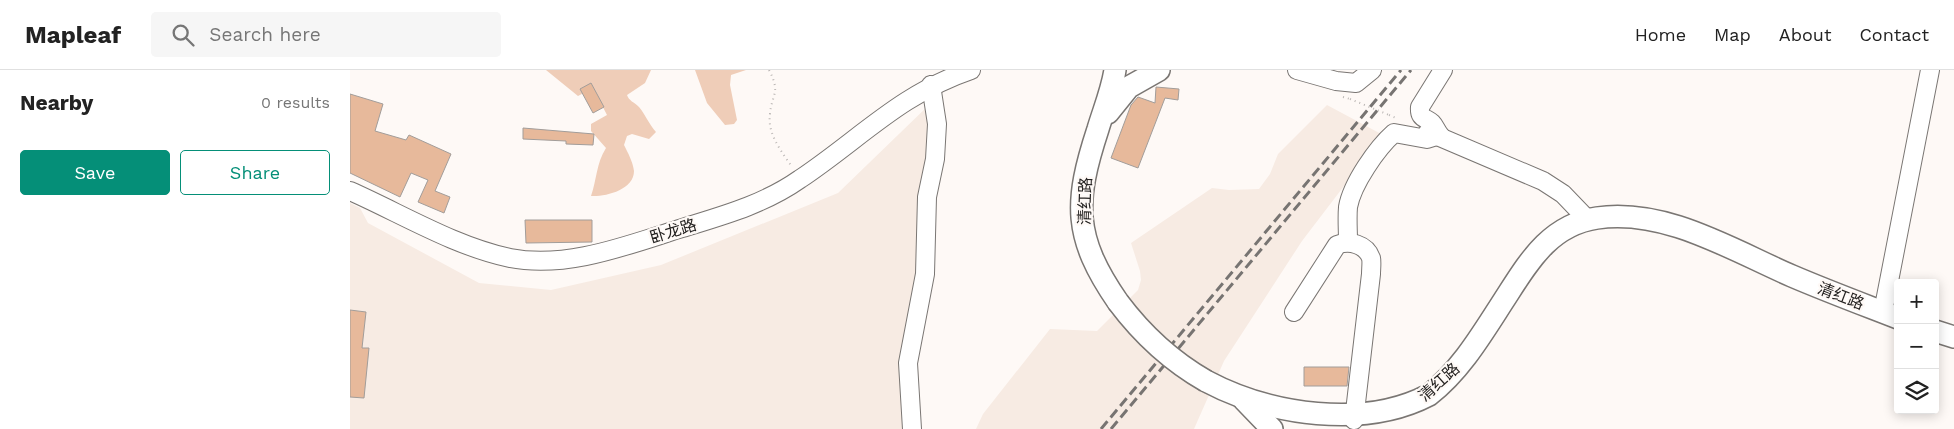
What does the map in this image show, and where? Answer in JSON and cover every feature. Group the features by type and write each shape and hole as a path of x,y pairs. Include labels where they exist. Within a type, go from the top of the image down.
{"main road":[{"name":"清红路","path":"1116,70 1083,185 1082,229 1092,259 1118,302 1139,328 1162,351 1206,381 1242,398 1308,417 1354,420 1397,412 1419,401 1435,389 1471,350 1537,250 1559,231 1588,220 1605,217 1632,217 1688,231 1834,294 1891,315"},
{"path":"1096,135 1110,109 1123,93 1136,81 1159,70"},
{"path":"1939,332 1954,337"},
{"path":"1242,398 1255,429"},
{"path":"1242,398 1272,429"}],"street":[{"name":"卧龙路","path":"350,191 484,251 521,260 549,261 602,252 736,211 768,198 798,181 888,113 931,85 971,70"},
{"path":"1282,70 1310,83"},
{"path":"1297,70 1336,81 1356,83 1372,70"},
{"path":"1434,133 1432,123 1423,119 1419,113 1420,107 1443,70"},
{"path":"1891,315 1930,70"},
{"path":"912,429 908,363 925,274 927,198 935,159 937,124 931,85"},
{"path":"1348,242 1347,221 1351,197 1359,180 1384,142 1394,133 1427,140 1434,133"},
{"path":"1434,133 1543,181 1563,194 1588,220"},
{"path":"1294,312 1338,245 1348,242 1365,249 1370,258 1371,266 1354,420"}],"path":[{"path":"769,70 776,87 776,96 770,114 771,128 775,141 798,181"},
{"path":"1350,100 1389,115"}],"shaded area":[{"path":"546,70 651,70 645,83 627,95 641,110 656,132 649,139 632,134 627,136 624,145 634,171 633,178 624,188 611,194 591,196 598,166 606,148 591,131 591,124 607,115 593,88 578,96"},
{"path":"695,70 746,70 731,75 730,85 737,120 734,124 725,125 707,103"},
{"path":"931,103 904,429 350,429 350,203 360,208 368,223 479,283 551,290 661,265 838,193"},
{"path":"1327,105 1383,135 1302,241 1224,361 1194,429 976,429 983,414 1050,329 1097,331 1138,290 1141,280 1140,271 1131,243 1212,188 1229,190 1259,189 1270,174 1278,154"}],"building":[{"path":"591,83 604,107 593,113 580,89"},
{"path":"1156,87 1179,89 1178,100 1165,98 1138,168 1111,158 1131,105 1138,97 1155,103"},
{"path":"350,94 383,104 375,131 406,140 409,135 451,154 435,191 450,197 444,213 418,202 428,180 411,173 400,197 350,173"},
{"path":"523,128 594,134 593,145 566,144 566,141 523,139"},
{"path":"525,220 592,220 592,242 526,243"},
{"path":"350,310 366,312 362,348 369,348 364,398 350,397"},
{"path":"1304,367 1349,367 1347,386 1304,386"}],"railway":[{"path":"1101,429 1401,70"},
{"path":"1111,429 1411,70"}]}
